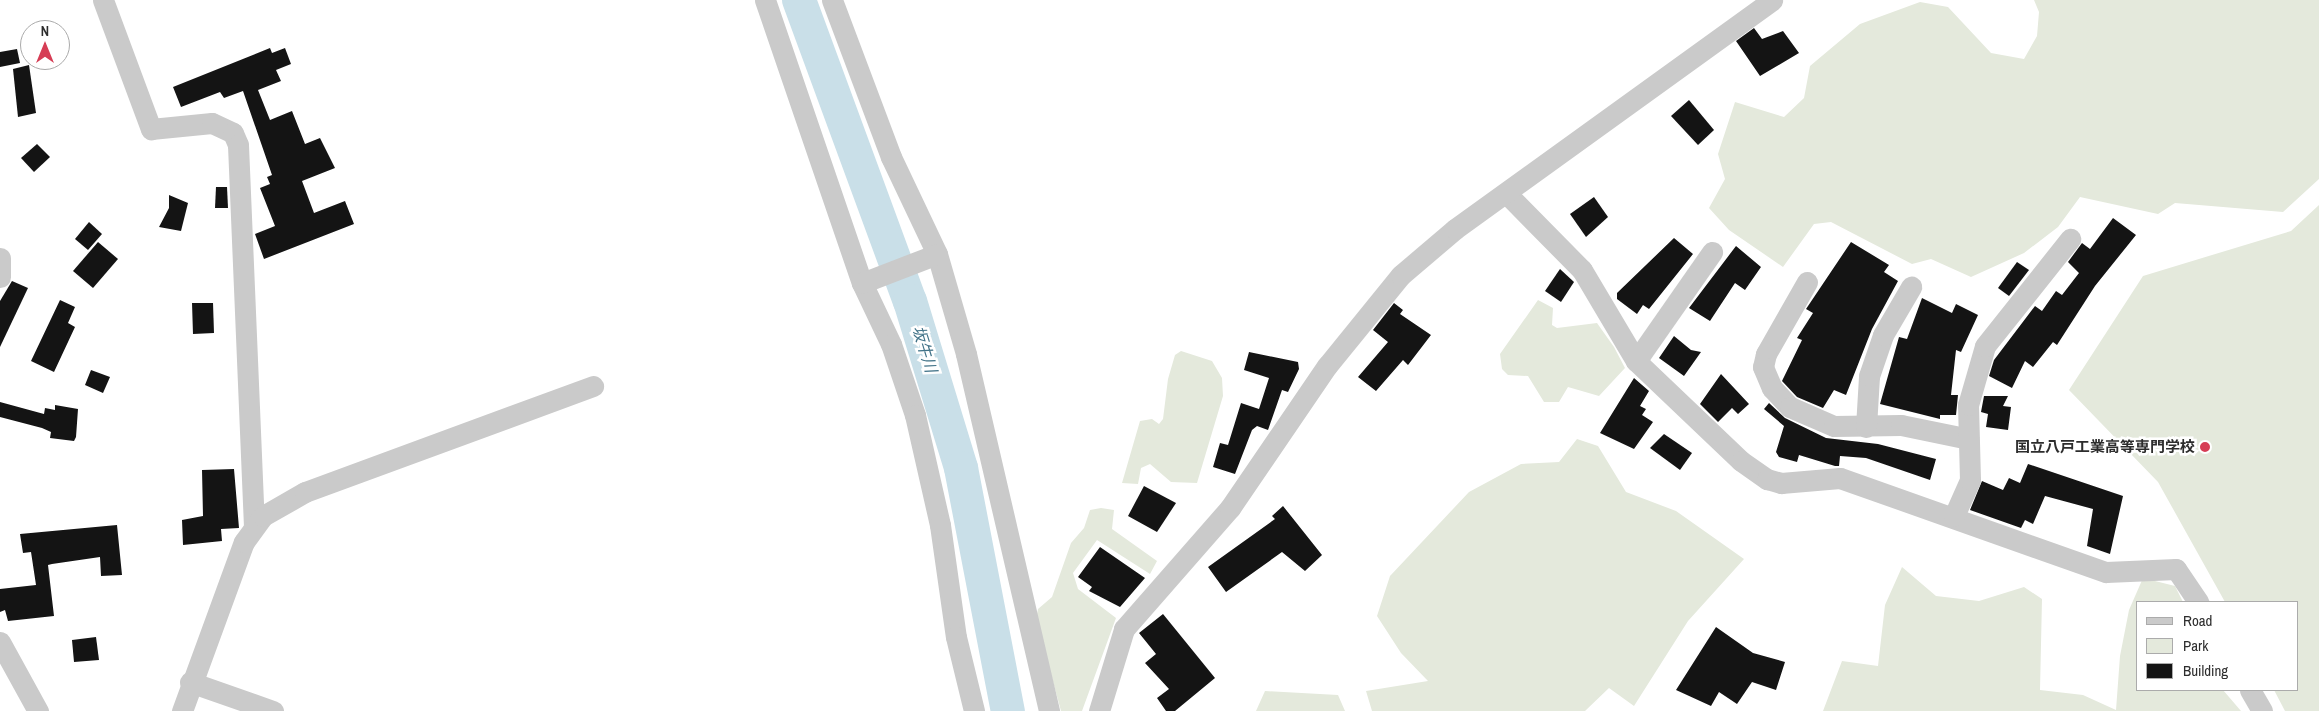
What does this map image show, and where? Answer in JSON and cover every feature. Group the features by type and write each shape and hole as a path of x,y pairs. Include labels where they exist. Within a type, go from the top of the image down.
{"street":[{"path":"103,0 151,129 212,123 233,134 238,145 254,526 190,682 182,711"},
{"path":"765,0 891,344 914,415 940,525 956,636 974,711"},
{"path":"832,0 968,364 1049,711"},
{"path":"1099,711 1124,630 1230,508 1364,318 1401,275 1506,193 1772,0"},
{"path":"1506,193 1582,270 1636,361 1741,461 1767,479 1781,483 1840,478 1954,516 2007,539 2106,572 2176,569 2197,601"},
{"path":"1954,516 1970,480 1968,405 1985,346 2070,239"},
{"path":"1636,361 1712,252"},
{"path":"868,280 929,257"},
{"path":"0,258 0,278"},
{"path":"1807,282 1766,354 1763,367 1772,388 1790,408 1834,426 1866,428 1901,425 1969,439"},
{"path":"1866,428 1869,376 1883,335 1911,287"},
{"path":"254,526 305,492 592,386"},
{"path":"0,642 38,711"},
{"path":"190,682 273,711"},
{"path":"2251,691 2262,711"}],"green space":[{"path":"2034,0 2319,0 2319,179 2283,212 2175,203 2158,214 2080,197 2058,227 2024,253 1971,277 1931,259 1912,264 1831,222 1814,224 1783,267 1729,230 1709,208 1725,179 1718,154 1735,102 1784,117 1804,98 1810,66 1860,24 1920,2 1948,7 1991,53 2024,59 2037,36 2039,12"},
{"name":"国立八戸工業高等専門学校","path":"2319,205 2319,711 2285,711 2275,691 2299,691 2299,601 2224,601 2158,482 2069,390 2143,276 2291,231"},
{"path":"1538,300 1553,308 1552,325 1557,328 1597,323 1614,347 1625,368 1599,396 1568,387 1559,402 1544,402 1528,376 1508,375 1502,369 1500,354"},
{"path":"1181,351 1212,361 1222,378 1223,396 1197,483 1171,482 1150,464 1141,468 1138,484 1122,483 1140,421 1152,419 1159,424 1163,419 1168,379 1175,355"},
{"path":"1577,439 1598,446 1626,492 1676,511 1744,559 1688,621 1634,706 1609,688 1585,711 1372,711 1366,691 1428,681 1401,653 1377,616 1390,576 1469,492 1521,464 1559,462"},
{"path":"1101,508 1114,510 1112,529 1157,561 1150,574 1097,540 1073,573 1078,589 1116,618 1082,711 1061,711 1036,619 1038,609 1052,597 1071,543 1084,528 1090,510"},
{"path":"1902,567 1936,596 1979,601 2024,587 2042,599 2040,690 2083,695 2116,710 2120,656 2129,610 2143,578 2175,586 2182,601 2136,601 2136,691 2224,691 2241,711 1823,711 1842,661 1878,666 1885,605"},
{"path":"1265,691 1338,695 1345,711 1256,711"}],"building":[{"path":"1754,28 1762,39 1783,31 1799,53 1760,76 1736,41"},
{"path":"270,48 272,53 285,48 291,64 276,70 281,81 258,90 270,120 292,111 305,144 320,138 335,168 302,181 314,213 345,201 354,224 264,259 255,234 275,226 260,188 270,184 267,177 272,175 243,91 224,98 220,92 181,107 173,87"},
{"path":"17,49 20,63 0,67 0,52"},
{"path":"20,67 20,70 30,70 36,113 18,117 13,69"},
{"path":"1689,100 1714,130 1698,145 1671,116"},
{"path":"37,144 50,157 34,172 21,158"},
{"path":"216,187 227,187 228,208 215,208"},
{"path":"169,195 188,203 181,231 159,227 169,208"},
{"path":"1594,197 1608,217 1586,237 1570,214"},
{"path":"2113,218 2136,235 2095,286 2057,345 2053,342 2033,367 2025,361 2012,388 1989,376 1994,360 2035,306 2042,311 2056,291 2062,295 2079,273 2068,262 2082,243 2090,249"},
{"path":"89,222 102,234 88,250 75,239"},
{"path":"1674,238 1693,254 1649,309 1643,305 1637,314 1617,299 1617,293"},
{"path":"98,242 118,259 93,288 73,271"},
{"path":"1851,242 1889,265 1884,272 1898,281 1872,329 1846,395 1834,390 1823,408 1797,397 1782,381 1802,340 1797,338 1813,313 1806,309"},
{"path":"1736,246 1761,267 1745,290 1735,283 1710,321 1689,308"},
{"path":"2017,262 2029,270 2009,296 1998,288"},
{"path":"1560,269 1574,282 1561,302 1545,291"},
{"path":"12,281 28,288 0,347 0,301"},
{"path":"1922,298 1952,313 1956,304 1978,315 1961,352 1956,350 1951,395 1958,395 1956,415 1940,415 1940,419 1880,404 1899,337 1907,339"},
{"path":"60,300 75,307 68,323 75,327 54,372 31,361"},
{"path":"192,303 213,303 214,333 193,334"},
{"path":"1394,303 1403,310 1400,314 1431,335 1408,365 1403,360 1376,391 1358,377 1388,342 1373,330"},
{"path":"1674,336 1691,350 1701,352 1684,376 1659,358"},
{"path":"1249,352 1298,362 1299,369 1288,392 1282,390 1268,430 1257,426 1252,430 1235,474 1213,467 1220,443 1228,445 1241,403 1259,409 1269,378 1244,370"},
{"path":"91,370 110,377 103,393 85,385"},
{"path":"1721,374 1749,404 1738,414 1732,408 1718,422 1700,404"},
{"path":"1634,378 1649,391 1640,406 1646,409 1642,415 1653,422 1634,449 1600,433"},
{"path":"1984,396 2008,396 2003,406 2011,407 2008,430 1986,427 1988,414 1981,412"},
{"path":"0,402 44,414 45,408 55,410 55,405 78,409 76,437 74,441 50,438 51,432 42,428 0,417"},
{"path":"1769,403 1785,418 1826,438 1878,444 1936,459 1930,480 1866,458 1840,456 1839,466 1835,466 1799,455 1797,462 1779,457 1776,452 1784,426 1764,409"},
{"path":"1664,434 1692,453 1680,470 1650,448"},
{"path":"2028,464 2123,496 2110,554 2087,546 2093,509 2045,496 2033,524 2025,520 2021,528 1970,510 1982,481 2003,490 2009,478 2020,483"},
{"path":"234,469 239,528 221,529 222,541 183,545 182,520 203,516 202,470"},
{"path":"1144,486 1176,503 1157,532 1128,516"},
{"path":"1283,506 1322,555 1305,571 1282,552 1226,592 1208,567 1275,519 1272,516"},
{"path":"117,525 122,575 101,576 100,557 48,565 54,616 8,621 5,610 0,612 0,589 36,585 31,552 23,553 20,534"},
{"path":"1100,547 1145,578 1120,607 1089,591 1092,587 1078,577"},
{"path":"1163,614 1215,678 1175,711 1166,711 1157,698 1169,689 1145,663 1156,654 1139,633"},
{"path":"1716,627 1753,653 1785,662 1776,690 1752,682 1737,704 1719,692 1711,706 1676,690"},
{"path":"96,637 99,660 74,662 72,640"}],"waterway":[{"name":"坂牛川","path":"799,0 910,301 961,468 1008,711"}],"place":[{"name":"国立八戸工業高等専門学校","path":"2205,447"}]}
